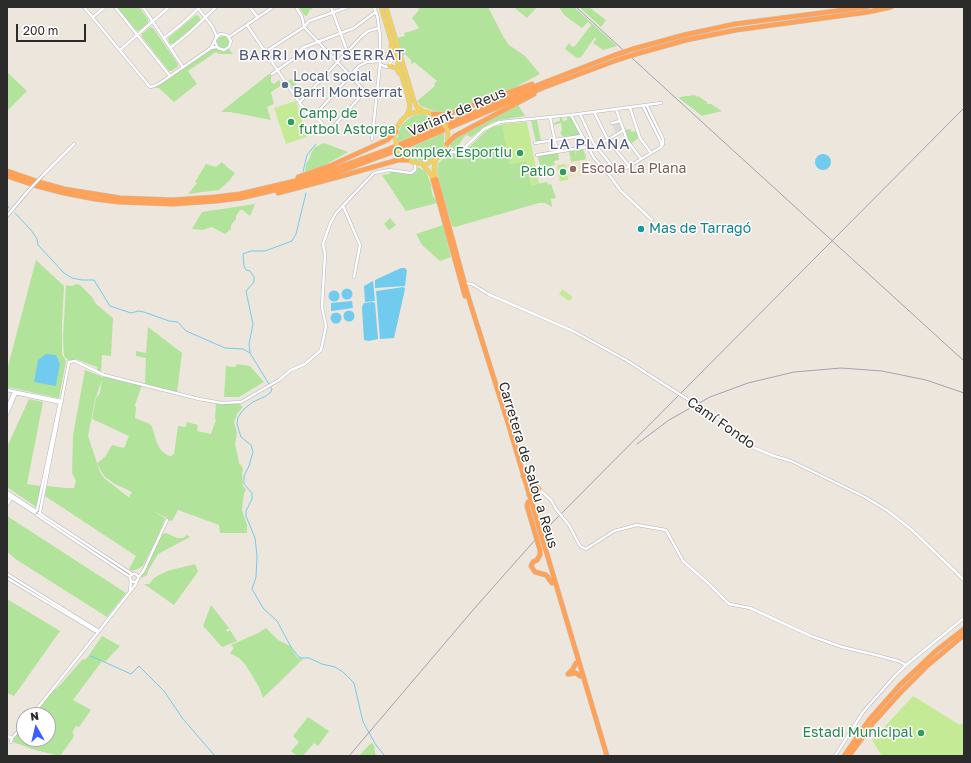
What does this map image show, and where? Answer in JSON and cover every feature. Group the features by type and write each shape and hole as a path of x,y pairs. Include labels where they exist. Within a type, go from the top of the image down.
{"highway":[{"name":"Variant de Reus","path":"7,171 64,189 120,198 172,200 215,197 264,189 295,181 396,146 557,79 616,58 633,50 684,35 735,24 867,7"},
{"name":"Variant de Reus","path":"616,58 686,40 736,30 868,12 891,7"},
{"path":"433,114 446,115 551,77 557,79 556,84 455,136 447,145"},
{"name":"Variant de Reus","path":"7,176 64,193 119,202 172,204 216,201 247,196 296,185 390,153 557,79"},
{"path":"215,197 294,178 332,165 387,140 396,132"},
{"path":"247,196 252,198 274,194 398,160 407,160"},
{"path":"435,180 607,756"},
{"name":"Carretera de Salou a Reus","path":"435,180 466,298 604,756"},
{"path":"523,476 539,489"},
{"path":"529,495 532,491 539,489"},
{"path":"528,502 527,506 540,550 540,555 531,566 535,572 546,575 552,583"},
{"path":"844,756 869,720 900,685 964,629"},
{"path":"849,756 873,723 900,692 927,666 964,635"},
{"path":"576,663 568,674 573,673 580,676"}],"main road":[{"path":"381,7 404,83"},
{"path":"386,7 410,96 410,107 407,115 399,123 396,132 395,138 397,147 401,155 407,160 415,163 422,164 436,160 443,153 447,145 448,135 446,127 441,120 433,114 423,111 417,107 410,96 396,68 389,66"},
{"path":"385,55 391,50 390,35"},
{"path":"407,115 423,111"},
{"path":"435,180 434,168 436,160"},
{"path":"422,164 435,180"}],"street":[{"path":"84,7 148,85 152,87 211,48 217,37 222,34"},
{"path":"93,17 105,7"},
{"path":"115,7 170,76"},
{"path":"143,7 183,67"},
{"path":"120,50 169,7"},
{"path":"170,48 189,33 216,7"},
{"path":"250,7 258,18"},
{"path":"229,37 273,7"},
{"path":"247,25 300,102 328,130 333,128 364,91 362,87 304,27 302,17 296,7"},
{"path":"331,7 347,51"},
{"path":"265,52 304,27 310,20 348,7"},
{"path":"372,140 380,62 379,28 377,13 374,7"},
{"path":"164,38 183,23 198,8 215,30 222,34 226,34 231,43 227,48 221,50 216,47 211,48"},
{"path":"272,74 296,57 302,48 354,28 377,13"},
{"path":"302,17 310,20"},
{"path":"212,26 217,37"},
{"path":"300,102 336,61 356,42 368,31 379,28"},
{"path":"215,42 216,47"},
{"path":"314,116 350,75 363,64 380,62 389,66 391,59 390,57 385,55 380,49"},
{"path":"380,62 385,55"},
{"path":"443,153 456,152 464,148 484,129 500,122 580,114 661,103"},
{"path":"580,114 597,146 618,173 661,147 663,142 645,106"},
{"path":"630,108 640,138 651,153"},
{"path":"616,109 627,140 641,159"},
{"path":"594,112 608,140 629,166"},
{"path":"571,115 594,158 621,191 652,220"},
{"path":"550,117 557,152"},
{"path":"612,123 620,121"},
{"path":"597,146 624,130"},
{"path":"535,143 581,136"},
{"path":"7,216 28,191 74,144"},
{"path":"447,145 452,152"},
{"path":"537,155 587,146"},
{"path":"37,512 69,362 75,361 104,375 199,399 222,403 241,402 268,385 280,380 290,370 305,364 321,350 326,326 322,306 325,254 323,244 336,213 374,173 389,170 411,173 415,170 415,163"},
{"path":"343,206 360,245 354,277"},
{"name":"Camí Fondo","path":"465,283 471,284 488,294 573,331 626,360 716,417 750,446 791,461 865,497 888,511 912,530 964,580"},
{"path":"7,390 61,402"},
{"path":"7,408 15,393"},
{"path":"7,414 15,393"},
{"path":"539,489 551,500 556,509 569,525 580,546 586,549 614,531 638,525 666,530 683,560 729,604 750,608 811,636 842,647 898,661 906,665"},
{"path":"7,492 10,496 37,512 132,576 134,581 137,579"},
{"path":"7,502 10,496"},
{"path":"7,505 10,496"},
{"path":"38,707 136,584 137,579 145,566 167,520"},
{"path":"132,576 141,571 145,566"},
{"path":"7,574 99,631"},
{"path":"132,576 137,575 137,579"},
{"path":"130,592 132,576"},
{"path":"7,578 95,631 99,631"},
{"path":"835,756 876,695 906,665 964,618"},
{"path":"11,742 12,738 16,734"},
{"path":"7,736 12,738"}],"shaded area":[{"path":"619,121 622,130 616,133 611,123"},
{"name":"Escola La Plana","path":"587,159 590,174 559,182 555,165"}],"green space":[{"path":"117,7 139,7 148,19 148,23 139,31 136,30"},
{"path":"299,7 313,7 312,10 310,9 307,16 304,15"},
{"path":"419,7 488,7 509,45 525,56 540,74 512,89 444,112 437,112 421,106 417,101 435,86 434,84 437,81 414,62 413,64 411,63 411,60 405,54 402,57 397,38 405,36 404,33 419,28 412,18 418,11"},
{"path":"515,7 537,7 527,18"},
{"path":"559,7 574,7 617,46 603,50 593,43 596,39 595,37 581,57 577,58 565,49 569,43 572,47 575,46 591,25 588,22 582,28 564,15"},
{"path":"579,7 589,7 606,20 601,27"},
{"path":"196,15 199,16 200,21 174,43 169,43 168,38"},
{"path":"150,27 153,28 178,64 178,67 169,71 142,37 142,34"},
{"path":"223,36 227,38 229,42 227,46 223,48 219,46 217,42 219,38"},
{"path":"214,48 222,51 229,49 233,54 219,54 216,52 188,71 197,84 174,102 159,88 155,88"},
{"path":"7,72 27,91 7,111"},
{"path":"269,74 271,76 271,82 274,84 279,80 282,85 271,92 274,104 267,107 271,120 230,112 222,112 222,111"},
{"path":"291,79 305,93 300,98 288,81"},
{"path":"695,95 696,97 698,96 707,102 707,104 711,104 722,111 702,116 679,98"},
{"name":"Camp de futbol Astorga","path":"296,101 307,137 286,144 274,108"},
{"path":"518,105 525,116 491,123 471,137 467,135 464,137 455,150 450,148 450,144 455,138"},
{"path":"423,114 432,117 440,124 398,142 398,133 402,125 409,118 415,115"},
{"path":"567,117 571,117 580,135 563,137 560,132 562,131 561,123 553,125 555,122 560,121 560,118 562,118 563,121 567,120"},
{"path":"537,120 541,141 536,142 531,121"},
{"path":"527,122 509,164 527,161 528,168 536,169 537,173 529,175 531,185 547,182 548,185 551,184 556,198 551,199 552,207 545,203 539,203 455,227 452,226 442,193 437,170 438,164 446,155 457,154 466,150 493,126"},
{"name":"Complex Esportiu","path":"527,122 539,184 531,185 527,161 509,164 502,124"},
{"path":"631,129 631,132 636,131 638,138 631,144 625,130"},
{"path":"444,133 444,144 441,152 434,158 416,161 409,158 402,151"},
{"path":"324,143 348,152 325,165 305,172 306,164 311,153 315,147"},
{"path":"582,148 586,156 585,158 587,159 571,162 570,158 572,157 570,157 569,151 575,150 576,156 576,150"},
{"path":"558,152 559,160 554,161 555,165 540,168 538,156"},
{"path":"222,162 235,173 229,181 219,190 188,194 197,183 195,182 206,164 216,167"},
{"name":"Patio","path":"565,164 568,180 560,181 557,165"},
{"path":"418,167 427,174 431,185 432,194 437,203 406,211 382,175 389,174 391,171 412,174 416,172"},
{"path":"255,204 250,216 243,210 240,210 236,216 236,219 231,225 231,229 225,234 212,227 202,230 192,229 202,212"},
{"path":"390,218 396,225 389,230 384,224"},
{"path":"443,225 451,257 440,261 422,245 416,234"},
{"path":"36,260 64,286 62,354 66,361 59,398 7,387 7,370"},
{"path":"76,284 80,285 92,297 96,304 113,318 111,356 102,355 101,373 97,370 97,367 75,359 69,361 64,356 63,338 66,285 72,286"},
{"path":"562,289 573,297 569,301 559,294"},
{"path":"148,327 182,353 177,393 145,384 146,358 136,356 136,351 146,353"},
{"path":"237,364 250,366 264,382 239,397 224,397 226,366 235,367"},
{"path":"85,370 103,377 104,375 142,385 135,405 135,418 150,424 161,450 167,455 171,456 174,454 178,426 186,427 187,422 198,425 197,431 211,434 216,420 216,402 237,403 242,406 242,408 237,414 234,422 237,433 235,444 239,463 243,468 243,486 246,490 244,493 242,510 247,525 247,533 220,533 219,525 178,510 172,521 167,520 167,518 151,510 165,518 143,566 132,571 129,569 136,556 45,496 47,486 74,488 76,481 72,473 73,435","holes":["102,380 100,393 96,398 92,419 129,436 124,448 112,445 105,457 97,463 88,436 95,400","97,463 105,477 115,484 132,492 129,497 131,499 104,478"]},
{"path":"29,399 43,402 27,484 41,486 36,507 7,487 7,447"},
{"path":"7,516 126,593 107,617 17,560 7,552"},
{"path":"166,533 177,538 183,538 187,535 190,537 158,554 147,575 141,578 140,577 162,534"},
{"path":"195,564 198,571 197,573 174,605 144,584 149,584 154,578 167,571"},
{"path":"7,599 60,631 14,696 7,693"},
{"path":"211,605 229,628 226,630 227,632 230,630 237,641 222,647 203,626"},
{"path":"266,628 278,640 290,646 297,657 303,659 263,698 259,687 245,664 239,658 230,653 234,648 231,645"},
{"path":"102,636 120,646 105,662 102,661 73,700 91,710 79,727 76,726 72,733 74,734 73,738 60,756 27,747 56,747 56,707 39,707 53,690 62,683 82,660 86,659"},
{"name":"Estadi Municipal","path":"913,696 960,725 964,722 964,756 882,756 872,740"},
{"path":"308,717 329,731 318,746 314,743 303,756 297,756 291,751 299,742 293,736"},
{"path":"16,736 16,743 13,742"},
{"path":"372,743 375,747 376,756 359,756 370,744"}],"water":[{"path":"823,154 829,156 831,162 829,168 823,170 817,168 815,162 817,156"},
{"path":"401,268 405,268 407,270 405,286 375,288 375,280"},
{"path":"373,281 375,301 365,302 364,286"},
{"path":"404,287 405,289 394,338 380,339 376,291"},
{"path":"345,289 349,289 351,290 351,298 345,299 342,296 342,292"},
{"path":"332,291 336,291 338,292 338,300 332,301 329,298 329,294"},
{"path":"352,301 353,308 331,311 331,303"},
{"path":"364,303 375,303 378,339 369,341 364,340 362,307"},
{"path":"349,310 353,312 355,316 353,320 349,322 345,320 343,316 345,312"},
{"path":"336,312 340,314 342,318 340,322 336,324 332,322 330,318 332,314"},
{"path":"46,354 56,355 60,364 55,386 34,382 38,360"}],"waterway":[{"path":"303,172 307,155 316,144"},
{"path":"306,193 296,234 292,241 265,251 251,251 243,254 244,266 246,270 250,271 254,277 254,282 246,291 253,324 249,344 250,353 272,389 266,396 253,402 244,409 238,417 237,424 241,437 251,445 253,452 244,476 244,484 252,493 252,499 246,511 246,516 255,538 257,556 256,577 252,589 263,608 277,621 291,647 298,656 301,658 309,658 322,664 335,667 343,672 354,683 363,722 376,745 385,756"},
{"path":"15,213 31,230 37,239 38,245 64,273 72,278 94,280 110,306 131,313 138,311 144,312 169,321 178,322 186,331 225,348 243,349 250,353"},
{"path":"91,656 131,674 139,666 164,691 183,719 215,756"}],"railway":[{"path":"576,7 964,361"},
{"path":"545,530 964,108"},
{"path":"637,444 669,420 710,397 748,383 794,372 841,368 882,371 926,380 964,393"},
{"path":"349,756 473,610 535,540"}],"place":[{"name":"Local social Barri Montserrat","path":"285,85"},
{"name":"Camp de futbol Astorga","path":"291,122"},
{"name":"Complex Esportiu","path":"520,153"},
{"name":"Escola La Plana","path":"573,169"},
{"name":"Patio","path":"563,172"},
{"name":"Mas de Tarragó","path":"641,229"},
{"name":"Estadi Municipal","path":"921,733"}],"district":[{"name":"BARRI MONTSERRAT","path":"322,55"},
{"name":"LA PLANA","path":"590,144"}]}
